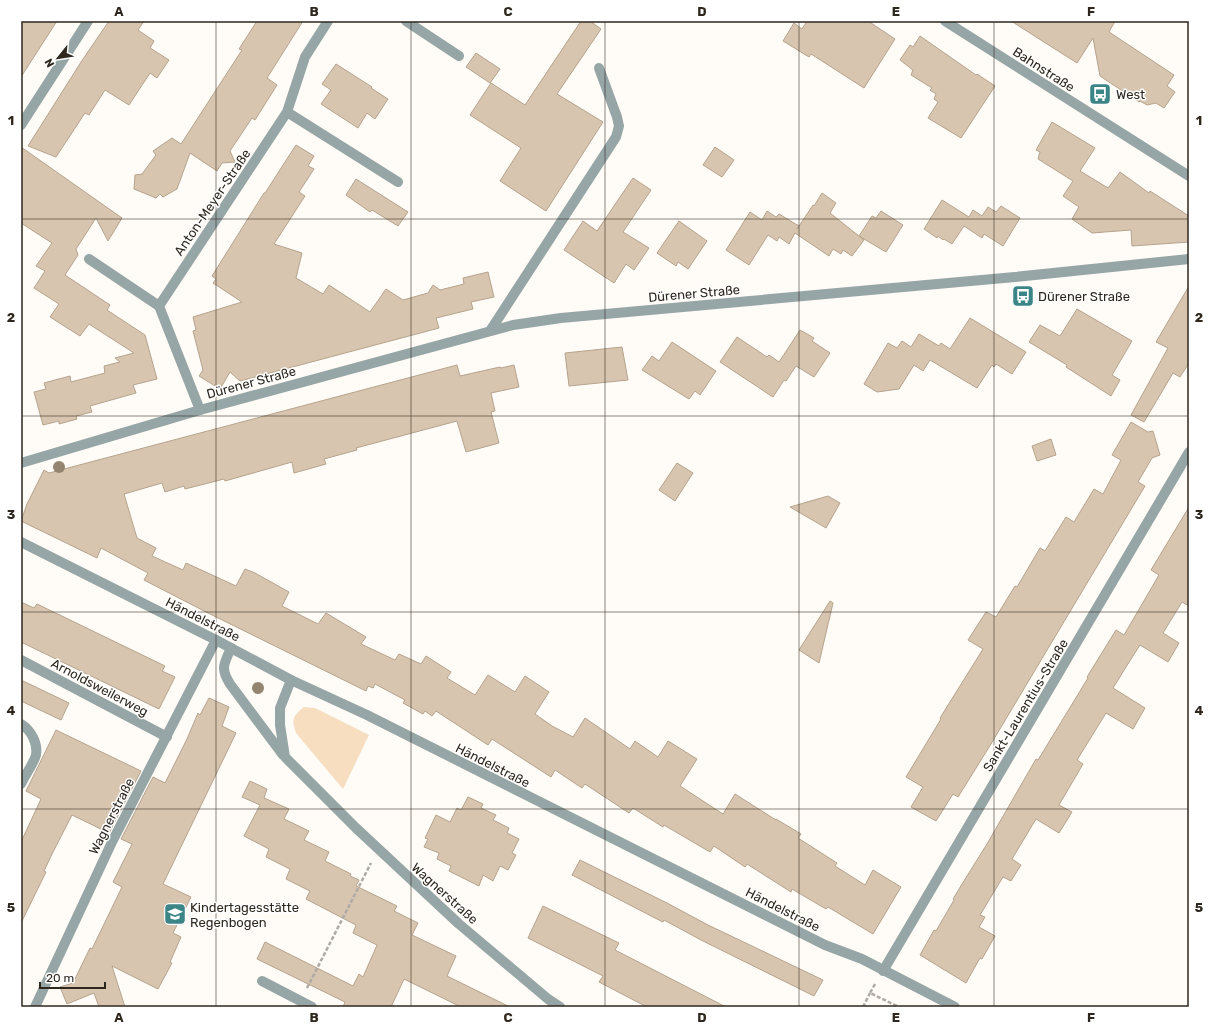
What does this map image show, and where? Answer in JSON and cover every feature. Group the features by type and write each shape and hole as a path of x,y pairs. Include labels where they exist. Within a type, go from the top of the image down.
{"street":[{"path":"21,125 88,21"},
{"name":"Anton-Meyer-Straße","path":"159,306 287,112 304,57 328,21"},
{"path":"406,21 459,56"},
{"name":"Bahnstraße","path":"945,21 1189,176"},
{"path":"490,331 616,138 619,126 617,117 599,68"},
{"path":"287,112 398,182"},
{"name":"Dürener Straße","path":"21,463 200,410 513,325 560,318 1015,277 1189,259"},
{"path":"89,260 159,306 200,410"},
{"name":"Sankt-Laurentius-Straße","path":"883,971 1189,452"},
{"name":"Händelstraße","path":"22,544 216,640 291,680 367,715 825,945 862,959 955,1007"},
{"name":"Wagnerstraße","path":"35,1007 112,842 216,640"},
{"name":"Wagnerstraße","path":"231,648 223,665 224,674 285,757 378,849 459,924 546,1003 560,1007"},
{"name":"Arnoldsweilerweg","path":"21,660 166,737"},
{"path":"285,757 280,725 280,708 291,680"},
{"path":"21,724 27,728 34,738 36,754 21,784"},
{"path":"262,981 312,1007"}],"path":[{"path":"300,1001 378,849"},
{"path":"863,1007 883,971"},
{"path":"870,993 899,1007"}],"shaded area":[{"path":"304,707 315,708 369,735 343,789 296,733 293,721 295,715"}],"building":[{"path":"21,21 57,21 21,77"},
{"path":"109,21 144,21 138,30 154,41 150,48 169,60 157,78 150,73 129,105 105,90 89,115 85,113 56,157 28,146 81,62"},
{"path":"257,21 303,21 267,78 277,85 255,120 252,118 230,151 235,162 222,163 217,171 190,153 177,189 163,197 160,194 156,198 134,189 135,175 142,174 156,155 153,151 172,138 181,144 242,50 239,49"},
{"path":"581,21 590,21 601,29 557,94 603,122 546,211 500,181 521,148 470,115 491,83 525,105"},
{"path":"807,21 868,21 895,39 864,88 811,54 809,57 783,41 794,23 802,29"},
{"path":"1011,21 1115,21 1109,32 1174,75 1167,86 1175,92 1164,108 1156,103 1147,105 1140,101 1139,102 1100,76 1093,38 1077,63"},
{"path":"920,36 976,75 977,74 995,86 961,138 928,118 938,102 934,99 936,94 930,90 932,88 911,75 913,70 900,60 910,45 913,47"},
{"path":"476,53 500,69 490,83 466,67"},
{"path":"336,64 388,99 375,119 367,113 358,128 321,104 331,90 322,84"},
{"path":"1052,122 1095,148 1080,171 1108,188 1120,172 1149,193 1150,191 1189,216 1189,242 1132,246 1131,230 1092,233 1072,219 1079,207 1063,196 1073,181 1038,159 1040,152 1036,150"},
{"path":"296,145 314,156 308,166 314,169 299,192 305,196 274,244 302,253 296,278 323,294 329,285 370,312 386,289 403,300 428,293 433,285 440,290 464,284 463,278 488,272 494,297 471,302 473,309 436,318 439,328 240,381 230,372 220,389 199,376 203,370 193,331 196,330 193,317 242,302 213,283 216,279 212,276"},
{"path":"21,147 122,218 108,241 96,218 76,249 78,255 65,275 110,305 107,310 145,335 157,379 133,385 136,393 90,406 92,412 76,416 77,419 59,424 59,421 43,425 34,392 46,389 44,383 70,376 71,382 105,373 104,366 120,362 115,358 134,353 89,324 80,336 50,317 59,304 34,288 45,271 36,266 52,243 21,223"},
{"path":"715,147 734,160 722,177 703,165"},
{"path":"633,178 651,190 623,232 649,248 634,270 626,264 614,283 564,250 583,221 597,231"},
{"path":"356,179 408,212 398,226 372,210 370,212 346,195"},
{"path":"822,193 836,203 830,213 864,240 852,256 843,250 841,254 833,249 829,256 795,233 789,244 779,237 777,241 768,235 749,265 726,250 750,212 762,220 767,211 776,217 779,214 799,226"},
{"path":"942,200 969,217 973,210 982,216 988,207 996,212 1001,206 1020,218 1003,246 984,234 982,238 964,226 952,244 938,236 937,238 924,229"},
{"path":"881,211 903,225 886,252 859,236 872,216 876,218"},
{"path":"679,221 707,241 688,269 678,262 676,266 657,253"},
{"path":"1189,286 1189,363 1180,377 1173,373 1144,422 1131,415 1168,348 1156,342"},
{"path":"1077,309 1132,341 1112,375 1120,380 1111,396 1066,367 1067,365 1029,342 1040,325 1060,336"},
{"path":"970,318 1026,352 1012,374 996,364 994,367 992,365 977,388 930,360 923,371 914,365 899,389 877,392 864,384 888,343 897,348 902,341 911,347 919,334 939,346 941,343 950,349"},
{"path":"800,330 814,338 812,341 830,353 814,377 796,366 786,381 784,380 773,397 720,362 737,337 767,357 769,355 779,362"},
{"path":"672,342 716,371 700,395 695,391 689,399 642,370 652,356 659,361"},
{"path":"622,347 628,380 569,386 565,353"},
{"path":"457,365 460,376 514,365 519,387 491,393 495,411 491,412 499,443 466,452 457,421 356,448 357,450 324,459 326,464 294,473 292,462 225,481 224,479 185,489 184,486 165,492 162,483 124,494 137,538 156,548 152,556 183,570 186,563 236,586 245,569 255,573 289,592 282,606 318,624 326,613 366,637 361,644 395,660 399,654 421,664 426,656 451,672 447,678 475,695 488,675 515,692 525,676 549,692 535,714 552,726 573,737 585,718 630,749 635,741 658,757 668,741 697,759 680,786 723,814 735,794 801,834 798,838 837,863 835,866 865,885 873,870 901,887 873,934 828,907 826,909 792,889 791,892 747,864 745,867 714,846 710,852 664,825 663,827 633,808 629,813 585,784 582,788 555,770 551,777 492,739 488,745 436,711 432,716 425,711 423,714 403,703 405,700 375,684 373,688 368,686 366,691 206,612 144,580 148,573 101,548 97,558 21,521 27,504 44,470 49,473"},
{"path":"1131,422 1148,432 1153,431 1160,455 1152,458 1138,482 1145,486 958,797 953,794 936,821 911,807 923,787 906,777 941,719 940,718 983,649 968,640 986,612 996,617 1015,586 1017,587 1040,548 1045,551 1066,517 1074,522 1094,489 1103,494 1121,460 1112,455"},
{"path":"1051,439 1056,455 1037,461 1032,446"},
{"path":"677,463 693,473 675,501 659,490"},
{"path":"828,496 840,503 826,528 790,507"},
{"path":"1189,507 1189,606 1182,602 1163,633 1179,643 1168,662 1140,645 1126,667 1113,688 1145,708 1133,729 1106,713 1077,760 1083,764 1059,805 1072,812 1059,833 1036,819 1012,859 1021,865 1011,881 1003,877 980,915 985,917 979,927 995,936 982,959 980,958 966,983 920,955 934,930 936,931 954,900 953,899 1036,759 1038,760 1116,630 1124,635 1159,575 1151,570"},
{"path":"830,601 833,603 819,663 799,650"},
{"path":"21,602 34,608 37,604 165,666 162,671 175,677 159,709 21,642"},
{"path":"21,680 69,703 61,720 21,701"},
{"path":"209,698 229,707 222,726 236,733 163,884 191,897 173,933 181,937 170,962 172,963 158,989 112,966 125,1007 99,1007 94,993 67,1004 60,987 73,983 90,948 92,949 122,887 113,882 132,844 121,839 153,777 165,783 198,713 200,715"},
{"path":"56,730 141,771 109,833 72,815 44,871 46,872 21,923 21,842 41,799 26,791"},
{"path":"250,781 267,789 264,798 289,809 284,819 309,831 304,840 329,852 325,861 351,874 350,876 359,880 356,886 397,906 394,911 418,923 412,935 456,956 447,976 510,1007 461,1007 404,979 391,1007 343,1007 345,1002 257,959 265,942 353,986 359,974 363,977 377,945 353,933 356,925 306,899 310,891 286,879 290,869 266,857 269,849 244,836 260,805 242,797"},
{"path":"468,797 483,804 481,808 496,815 493,820 509,828 507,833 519,839 512,853 516,855 508,870 500,866 493,881 483,875 479,886 449,871 451,866 437,859 439,853 424,847 428,839 425,838 436,815 450,822 457,808 461,810"},
{"path":"580,860 708,925 823,980 814,996 664,920 663,922 572,875"},
{"path":"543,906 619,943 615,950 726,1007 647,1007 599,982 603,976 528,938"}],"place":[{"name":"West","path":"1100,94"},
{"name":"Dürener Straße","path":"1023,296"},
{"name":"Kindertagesstätte Regenbogen","path":"175,914"}]}
